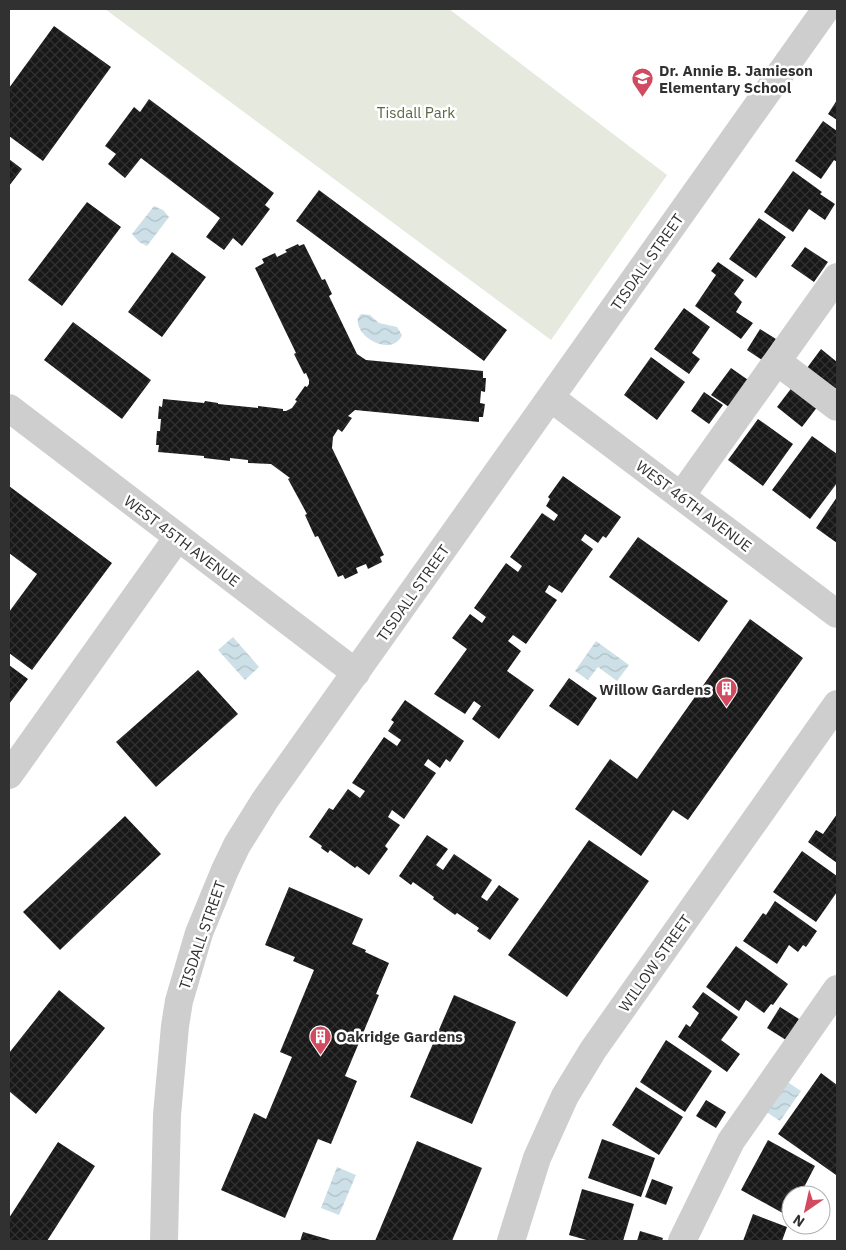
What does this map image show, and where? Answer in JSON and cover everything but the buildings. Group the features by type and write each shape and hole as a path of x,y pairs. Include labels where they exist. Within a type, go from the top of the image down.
{"street":[{"name":"TISDALL STREET","path":"164,1241 167,1116 179,1001 199,933 225,870 242,838 265,800 826,9"},
{"path":"681,496 837,277"},
{"path":"778,362 837,407"},
{"name":"WEST 46TH AVENUE","path":"551,398 837,614"},
{"name":"WEST 45TH AVENUE","path":"9,408 356,673"},
{"path":"9,776 178,537"},
{"name":"WILLOW STREET","path":"511,1241 536,1158 565,1096 593,1050 837,704"},
{"path":"682,1241 731,1141 837,988"}],"green space":[{"name":"Tisdall Park","path":"105,9 449,9 667,175 551,340"}],"water":[{"path":"154,206 163,210 169,217 147,246 139,242 132,234"},
{"path":"361,314 370,315 379,323 397,327 402,335 397,342 390,345 375,342 362,332 358,325 358,318"},
{"path":"233,637 259,667 245,680 218,650"},
{"path":"596,641 629,665 617,681 598,667 588,680 575,671"},
{"path":"786,1081 801,1091 780,1121 765,1111"},
{"path":"337,1167 356,1175 339,1215 321,1208"}],"place":[{"name":"Dr. Annie B. Jamieson Elementary School","path":"643,98"},
{"name":"Willow Gardens","path":"727,708"},
{"name":"Oakridge Gardens","path":"320,1055"}]}
